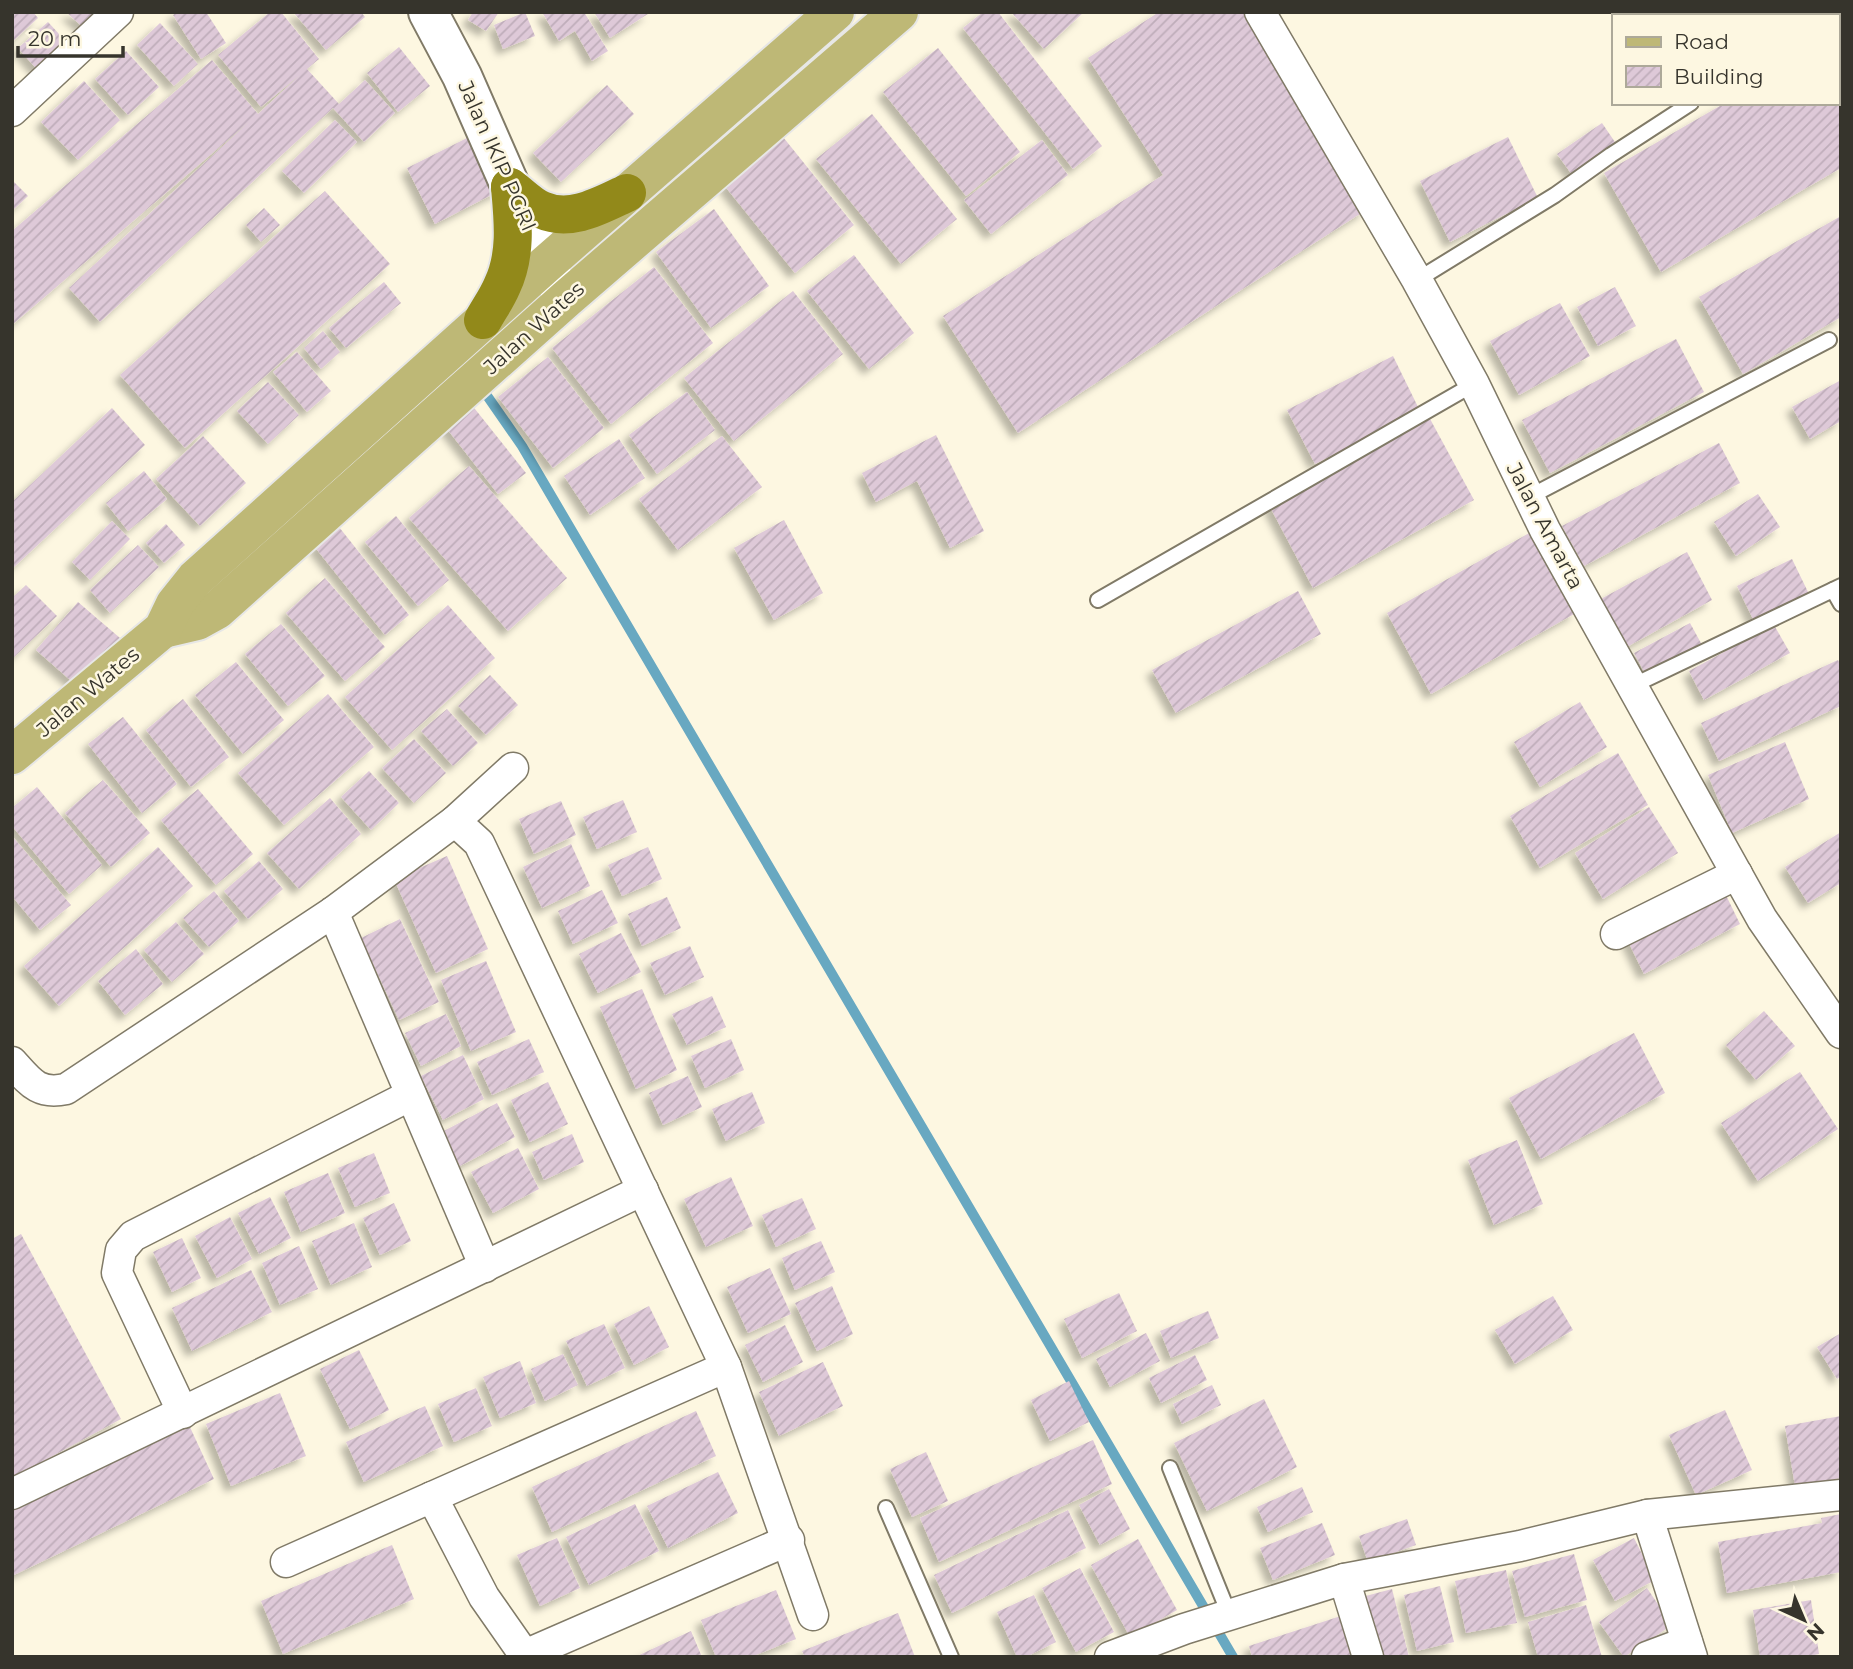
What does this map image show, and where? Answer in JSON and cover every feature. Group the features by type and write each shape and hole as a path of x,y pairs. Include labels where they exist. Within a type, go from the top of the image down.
{"highway":[{"path":"510,187 541,210 564,214 584,212 627,193"},
{"path":"483,320 503,284 513,247 510,187"}],"main road":[{"name":"Jalan IKIP PGRI","path":"428,12 462,76 545,265 566,299"},
{"name":"Jalan Wates","path":"12,755 163,629 176,604 195,579 545,265 835,12"},
{"name":"Jalan Wates","path":"163,629 197,621 217,610 566,299 899,12"}],"street":[{"path":"16,100 118,12"},
{"name":"Jalan Amarta","path":"1262,13 1417,280 1474,384 1529,497 1762,919 1841,1033"},
{"path":"12,1062 36,1087 52,1092 66,1089 332,912 455,821 513,768"},
{"path":"455,821 479,843 726,1367 789,1540 813,1615"},
{"path":"1616,934 1737,874"},
{"path":"332,912 485,1267"},
{"path":"183,1413 117,1273 121,1250 133,1236 411,1095"},
{"path":"12,1494 643,1190"},
{"path":"286,1562 726,1367"},
{"path":"1110,1657 1184,1629 1344,1579 1520,1546 1647,1515 1841,1495"},
{"path":"432,1497 484,1597 526,1656 789,1540"},
{"path":"1647,1515 1690,1649 1647,1657"},
{"path":"1344,1579 1368,1657"}],"lane":[{"path":"1417,280 1555,195 1688,105"},
{"path":"1529,497 1829,340"},
{"path":"1098,600 1474,384"},
{"path":"1632,686 1837,588 1841,604"},
{"path":"1170,1468 1225,1616"},
{"path":"886,1508 951,1657"}],"building":[{"path":"12,12 33,12 38,18 12,42"},
{"path":"66,12 105,12 87,31"},
{"path":"177,12 206,12 226,43 201,59 173,15"},
{"path":"270,12 281,12 319,59 307,69 339,104 365,80 395,113 364,142 333,108 100,322 69,288 251,120 12,325 12,231 212,60 258,114 300,75 261,107 218,55"},
{"path":"293,12 361,12 365,17 326,50"},
{"path":"473,12 499,12 486,31 468,20"},
{"path":"525,12 535,36 503,49 494,25"},
{"path":"542,12 584,12 608,51 592,61 575,31 559,41"},
{"path":"594,12 651,12 610,38"},
{"path":"983,12 998,12 1102,146 1073,169 963,28"},
{"path":"1011,12 1084,12 1044,49"},
{"path":"1159,12 1248,12 1366,210 1018,433 943,316 1163,175 1088,58"},
{"path":"48,22 71,47 41,74 18,48"},
{"path":"160,23 198,64 174,86 137,45"},
{"path":"1841,36 1841,168 1661,272 1604,173 1722,105 1839,105"},
{"path":"399,47 430,86 398,112 367,73"},
{"path":"938,48 1020,152 966,196 883,92"},
{"path":"126,51 159,87 128,115 95,79"},
{"path":"84,81 120,120 78,160 41,122"},
{"path":"607,85 634,114 561,182 533,153"},
{"path":"872,114 957,219 901,264 816,159"},
{"path":"335,120 357,142 304,193 282,171"},
{"path":"1602,123 1617,145 1573,176 1557,154"},
{"path":"473,135 501,190 435,224 407,168"},
{"path":"783,137 854,225 795,273 724,185"},
{"path":"1508,137 1538,198 1450,242 1420,181"},
{"path":"1042,140 1068,175 991,234 964,200"},
{"path":"12,180 28,196 12,211"},
{"path":"325,191 390,264 185,448 120,375"},
{"path":"264,208 280,225 261,242 246,225"},
{"path":"714,209 769,286 711,328 656,252"},
{"path":"1841,216 1841,317 1743,374 1699,297"},
{"path":"854,255 914,333 869,369 807,291"},
{"path":"654,267 713,343 611,424 552,348"},
{"path":"384,282 401,303 346,348 329,328"},
{"path":"1615,287 1636,326 1598,346 1577,307"},
{"path":"793,291 843,354 734,441 684,378"},
{"path":"1560,303 1590,356 1519,395 1490,341"},
{"path":"323,331 340,352 321,369 304,348"},
{"path":"1676,339 1704,392 1550,473 1522,420"},
{"path":"297,352 331,391 307,412 273,372"},
{"path":"1393,356 1420,411 1315,464 1287,410"},
{"path":"548,357 604,428 553,468 498,397"},
{"path":"1841,380 1841,421 1810,439 1792,407"},
{"path":"268,382 299,415 268,444 237,411"},
{"path":"687,392 715,430 657,474 629,435"},
{"path":"471,404 526,473 498,494 444,425"},
{"path":"112,408 145,445 12,569 12,502"},
{"path":"1429,417 1474,500 1313,588 1269,505"},
{"path":"936,435 984,531 950,548 917,481 876,502 862,473"},
{"path":"203,436 246,483 200,526 156,479"},
{"path":"722,436 762,487 678,550 639,499"},
{"path":"619,439 645,478 590,515 564,476"},
{"path":"1719,443 1740,483 1584,566 1562,526"},
{"path":"469,466 567,578 508,631 409,518"},
{"path":"144,471 167,499 128,531 106,503"},
{"path":"1758,494 1780,527 1736,556 1714,522"},
{"path":"396,516 449,580 418,606 365,542"},
{"path":"784,520 823,593 774,620 734,548"},
{"path":"112,521 130,539 90,580 72,562"},
{"path":"166,524 185,545 164,563 146,543"},
{"path":"339,527 409,615 385,635 314,546"},
{"path":"1531,532 1576,613 1431,694 1387,613"},
{"path":"138,545 159,567 110,613 90,590"},
{"path":"1687,552 1712,600 1625,648 1599,600"},
{"path":"1792,559 1809,594 1754,621 1737,586"},
{"path":"325,578 385,647 345,681 286,613"},
{"path":"26,585 57,616 12,659 12,598"},
{"path":"1298,591 1321,634 1176,713 1152,670"},
{"path":"78,602 120,638 77,686 36,650"},
{"path":"448,605 495,658 392,750 345,697"},
{"path":"1690,623 1702,645 1646,675 1634,653"},
{"path":"281,624 325,676 288,706 245,654"},
{"path":"1774,625 1790,653 1704,700 1689,671"},
{"path":"1838,660 1841,666 1841,706 1719,761 1701,723"},
{"path":"236,662 284,720 243,754 195,695"},
{"path":"490,675 518,705 486,735 458,706"},
{"path":"328,694 374,747 284,825 238,773"},
{"path":"183,699 229,757 191,787 146,730"},
{"path":"1580,702 1607,747 1540,787 1514,742"},
{"path":"447,709 478,743 453,766 421,731"},
{"path":"123,717 177,784 142,813 88,744"},
{"path":"414,739 446,773 414,803 382,768"},
{"path":"1785,742 1809,799 1732,833 1708,775"},
{"path":"1618,753 1648,805 1540,868 1510,816"},
{"path":"369,771 399,803 371,830 341,797"},
{"path":"103,780 150,833 111,867 65,813"},
{"path":"37,787 102,865 69,894 12,826 12,808"},
{"path":"198,789 253,854 216,885 161,820"},
{"path":"330,798 361,834 299,889 267,853"},
{"path":"623,800 637,832 597,849 583,817"},
{"path":"561,801 576,835 534,854 519,819"},
{"path":"1649,807 1678,853 1603,899 1575,853"},
{"path":"1841,832 1841,883 1808,903 1785,867"},
{"path":"12,836 71,905 40,930 12,896"},
{"path":"571,844 590,886 542,908 523,867"},
{"path":"158,847 193,886 59,1006 24,966"},
{"path":"648,847 662,879 622,896 608,865"},
{"path":"447,856 488,949 436,973 394,879"},
{"path":"259,861 283,889 248,919 224,891"},
{"path":"1721,885 1740,924 1644,974 1625,935"},
{"path":"602,890 618,923 573,944 558,911"},
{"path":"214,891 239,921 209,947 183,918"},
{"path":"667,897 681,928 642,946 628,914"},
{"path":"400,919 439,1002 399,1020 361,938"},
{"path":"176,922 204,954 172,982 144,950"},
{"path":"621,933 641,972 598,993 579,954"},
{"path":"690,946 704,977 665,995 650,963"},
{"path":"136,949 163,984 125,1015 98,981"},
{"path":"486,961 516,1032 471,1051 441,980"},
{"path":"642,989 677,1070 636,1089 600,1007"},
{"path":"712,996 726,1027 687,1045 672,1014"},
{"path":"1764,1011 1795,1046 1756,1080 1726,1045"},
{"path":"446,1014 461,1046 421,1066 405,1033"},
{"path":"1634,1033 1665,1093 1541,1159 1509,1098"},
{"path":"529,1039 544,1072 492,1095 477,1062"},
{"path":"731,1039 744,1070 705,1088 691,1056"},
{"path":"463,1055 484,1099 443,1120 421,1076"},
{"path":"1800,1072 1838,1129 1758,1181 1721,1123"},
{"path":"688,1076 702,1107 663,1125 649,1093"},
{"path":"548,1082 568,1124 530,1142 511,1100"},
{"path":"752,1092 765,1123 726,1141 712,1109"},
{"path":"497,1103 515,1137 460,1166 442,1132"},
{"path":"572,1134 584,1162 544,1180 532,1152"},
{"path":"1517,1140 1543,1204 1494,1225 1468,1160"},
{"path":"518,1148 539,1189 493,1213 471,1172"},
{"path":"374,1153 390,1193 355,1207 338,1168"},
{"path":"328,1173 345,1213 301,1232 284,1192"},
{"path":"731,1177 753,1226 706,1247 684,1199"},
{"path":"270,1197 291,1238 259,1254 238,1213"},
{"path":"802,1198 816,1229 776,1247 762,1215"},
{"path":"394,1203 411,1241 380,1255 363,1218"},
{"path":"230,1217 252,1259 217,1278 195,1236"},
{"path":"354,1223 372,1267 331,1285 312,1241"},
{"path":"21,1234 121,1419 12,1478 12,1239"},
{"path":"182,1238 201,1278 172,1292 153,1252"},
{"path":"821,1241 835,1272 795,1290 782,1258"},
{"path":"299,1246 318,1289 280,1305 262,1263"},
{"path":"770,1268 791,1314 748,1333 727,1287"},
{"path":"251,1270 272,1312 192,1351 172,1308"},
{"path":"832,1286 853,1334 817,1351 795,1303"},
{"path":"1119,1293 1137,1331 1082,1358 1064,1319"},
{"path":"1553,1296 1573,1330 1515,1364 1495,1330"},
{"path":"649,1306 669,1347 634,1365 614,1324"},
{"path":"1208,1311 1219,1338 1171,1358 1160,1331"},
{"path":"604,1324 625,1368 587,1386 566,1341"},
{"path":"785,1325 803,1362 763,1382 745,1345"},
{"path":"1146,1333 1160,1361 1110,1387 1096,1359"},
{"path":"1841,1333 1841,1376 1837,1379 1817,1347"},
{"path":"359,1350 389,1410 350,1429 320,1369"},
{"path":"563,1354 578,1385 545,1401 531,1369"},
{"path":"1195,1355 1207,1380 1161,1403 1149,1378"},
{"path":"520,1361 536,1403 500,1418 483,1377"},
{"path":"823,1362 843,1406 779,1436 759,1392"},
{"path":"1069,1381 1089,1422 1050,1441 1031,1400"},
{"path":"1212,1385 1221,1405 1182,1424 1173,1404"},
{"path":"476,1388 492,1426 454,1442 438,1404"},
{"path":"280,1393 306,1456 231,1486 206,1424"},
{"path":"1264,1399 1297,1467 1207,1511 1174,1443"},
{"path":"425,1406 443,1446 364,1482 346,1442"},
{"path":"1725,1410 1752,1470 1696,1495 1669,1435"},
{"path":"696,1411 716,1456 552,1532 532,1487"},
{"path":"1841,1416 1841,1478 1795,1486 1785,1426"},
{"path":"189,1425 214,1479 12,1576 12,1510"},
{"path":"1093,1440 1112,1484 939,1562 920,1518"},
{"path":"926,1452 948,1501 912,1517 890,1469"},
{"path":"718,1472 738,1513 668,1548 647,1506"},
{"path":"1302,1487 1313,1512 1268,1532 1257,1507"},
{"path":"1109,1489 1130,1529 1100,1545 1079,1505"},
{"path":"635,1504 659,1551 589,1585 566,1537"},
{"path":"1068,1510 1086,1548 952,1613 934,1575"},
{"path":"1841,1514 1841,1572 1727,1593 1718,1542 1822,1523 1821,1518"},
{"path":"1407,1519 1416,1545 1368,1562 1359,1536"},
{"path":"1322,1523 1335,1555 1273,1580 1260,1548"},
{"path":"557,1538 580,1588 540,1606 517,1555"},
{"path":"1634,1538 1655,1580 1615,1601 1593,1560"},
{"path":"1138,1539 1177,1610 1130,1637 1091,1565"},
{"path":"392,1545 414,1599 283,1654 261,1601"},
{"path":"1574,1554 1587,1600 1525,1617 1512,1571"},
{"path":"1080,1568 1114,1632 1076,1652 1042,1588"},
{"path":"1506,1570 1517,1623 1466,1633 1455,1581"},
{"path":"1440,1586 1454,1642 1417,1651 1404,1595"},
{"path":"1647,1588 1672,1625 1624,1657 1599,1622"},
{"path":"1392,1589 1409,1657 1377,1657 1362,1597"},
{"path":"776,1590 796,1639 751,1657 716,1657 701,1620"},
{"path":"1034,1595 1056,1642 1026,1657 1017,1657 997,1612"},
{"path":"1811,1600 1819,1654 1804,1657 1760,1657 1753,1610"},
{"path":"1586,1605 1602,1657 1538,1657 1528,1622"},
{"path":"898,1613 915,1657 805,1657 802,1651"},
{"path":"1347,1614 1361,1657 1252,1657 1249,1646"},
{"path":"691,1631 702,1657 635,1657"}],"waterway":[{"path":"481,387 522,446 1233,1657"}]}
